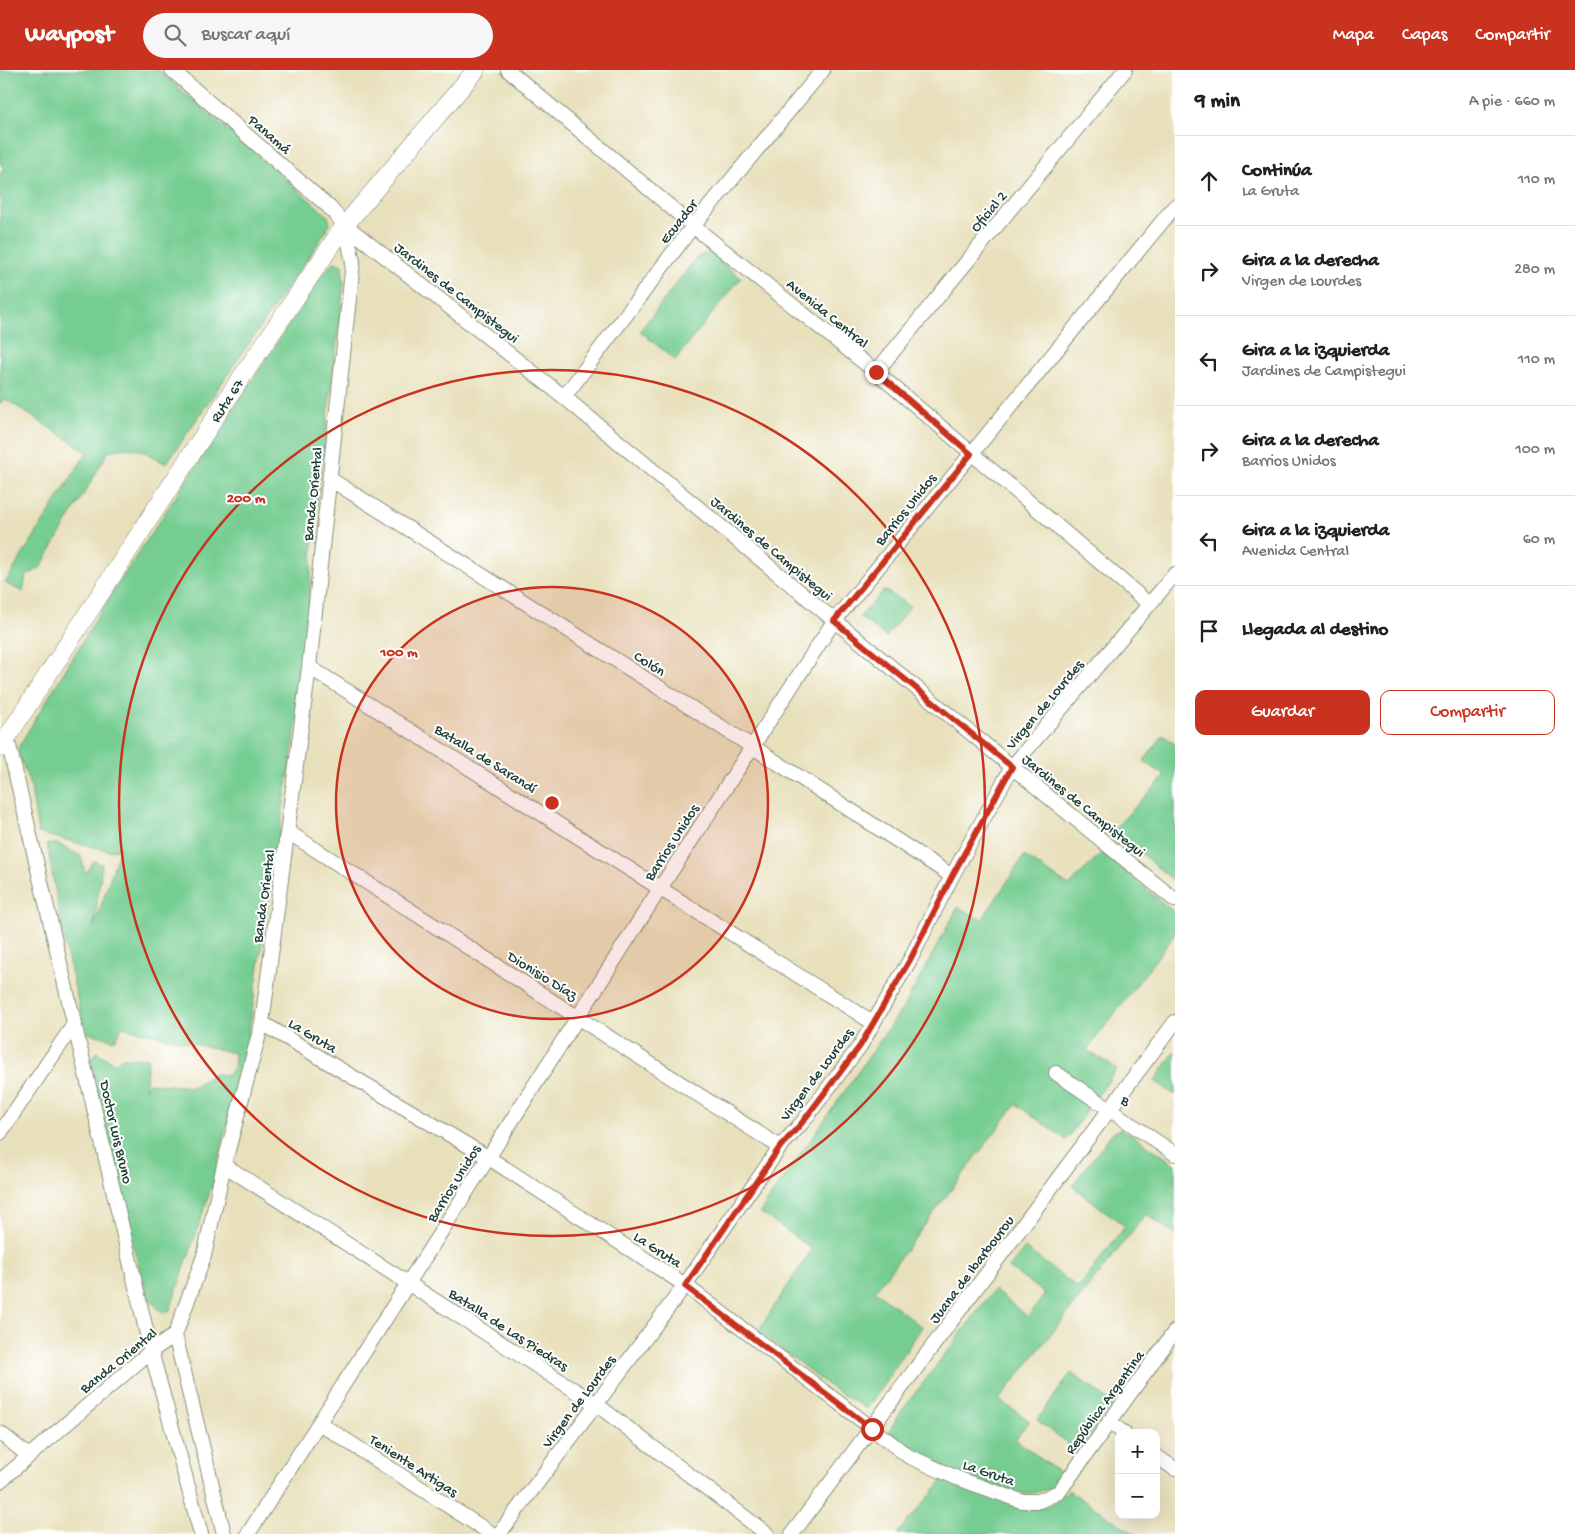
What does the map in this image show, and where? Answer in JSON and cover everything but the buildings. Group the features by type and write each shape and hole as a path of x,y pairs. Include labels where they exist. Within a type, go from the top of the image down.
{"street":[{"name":"Panamá","path":"172,70 329,207 345,225"},
{"name":"Ruta 67","path":"4,742 232,392 345,225 476,70"},
{"name":"Avenida Central","path":"508,70 694,226 876,372 1149,604"},
{"name":"Ecuador","path":"564,397 694,226 823,70"},
{"name":"Oficial 2","path":"876,372 1125,70"},
{"name":"Barrios Unidos","path":"248,1534 661,887 834,621 1175,206"},
{"name":"Jardines de Campistegui","path":"345,225 564,397 1175,900"},
{"name":"Banda Oriental","path":"0,1481 151,1351 174,1335 204,1256 224,1165 262,1023 309,666 330,479 352,262 345,225"},
{"name":"Colón","path":"330,479 753,747 952,876"},
{"name":"Virgen de Lourdes","path":"499,1534 685,1286 780,1147 801,1124 860,1046 872,1022 911,958 952,876 1012,767 1175,574"},
{"name":"Batalla de Sarandí","path":"309,666 872,1022"},
{"name":"Doctor Luis Bruno","path":"4,742 75,1023 151,1351 201,1534"},
{"name":"Dionisio Díaz","path":"288,832 780,1147"},
{"name":"Juana de Ibarbourou","path":"792,1534 1175,1022"},
{"path":"0,1133 75,1023"},
{"name":"La Gruta","path":"262,1023 488,1158 685,1286 908,1456 957,1478 1021,1500 1039,1501 1059,1492"},
{"name":"B","path":"1056,1074 1110,1108 1175,1154"},
{"name":"Batalla de Las Piedras","path":"224,1165 596,1404 767,1534"},
{"name":"República Argentina","path":"1059,1492 1175,1331"},
{"path":"174,1335 224,1534"},
{"path":"1109,1422 1119,1429"},
{"name":"Teniente Artigas","path":"319,1423 492,1534"},
{"path":"0,1433 29,1456"},
{"path":"1160,1459 1175,1469"}],"green space":[{"path":"0,70 158,70 328,216 330,224 166,464 139,450 126,448 109,451 40,568 26,576 23,592 5,583 87,452 4,398 0,404 0,174 4,168 0,164"},
{"path":"704,254 711,254 741,278 675,360 640,331 696,258"},
{"path":"334,262 342,265 344,283 314,529 304,674 249,1030 213,1183 170,1310 164,1313 158,1309 148,1296 127,1226 91,1060 97,1052 114,1063 123,1058 148,1058 145,1090 148,1083 192,1087 214,1074 228,1075 235,1065 234,1053 122,1027 115,1040 85,1032 65,945 47,844 58,844 81,856 85,874 94,861 102,864 94,927 120,848 110,851 38,833 31,788 18,752 19,746 112,593 322,275"},
{"path":"884,590 910,606 886,637 860,617"},
{"path":"1163,735 1175,744 1175,882 1113,830 1165,776 1144,761"},
{"path":"1102,852 1175,913 1175,934 1087,1050 1117,1069 1066,1140 1016,1104 875,1291 922,1327 867,1409 833,1389 758,1331 812,1249 760,1212 905,1005 958,907 982,920 1024,856 1069,886"},
{"path":"1175,1051 1175,1095 1155,1081"},
{"path":"1121,1130 1131,1134 1175,1164 1175,1234 1146,1214 999,1400 1030,1421 1015,1439 1061,1474 1052,1488 1032,1493 1020,1493 956,1474 890,1437 889,1433 897,1417 994,1290 1028,1317 1045,1294 1009,1268 1025,1248 1078,1288 1125,1226 1072,1186 1113,1132"},
{"path":"1071,1373 1114,1404 1078,1451 1037,1420"},
{"path":"943,1480 1011,1503 1038,1508 1047,1507 1068,1490 1135,1534 897,1534"}],"route":[{"path":"872,1429 685,1286 780,1147 801,1124 860,1046 872,1022 911,958 952,876 1012,767 834,621 971,454 876,372"}]}
